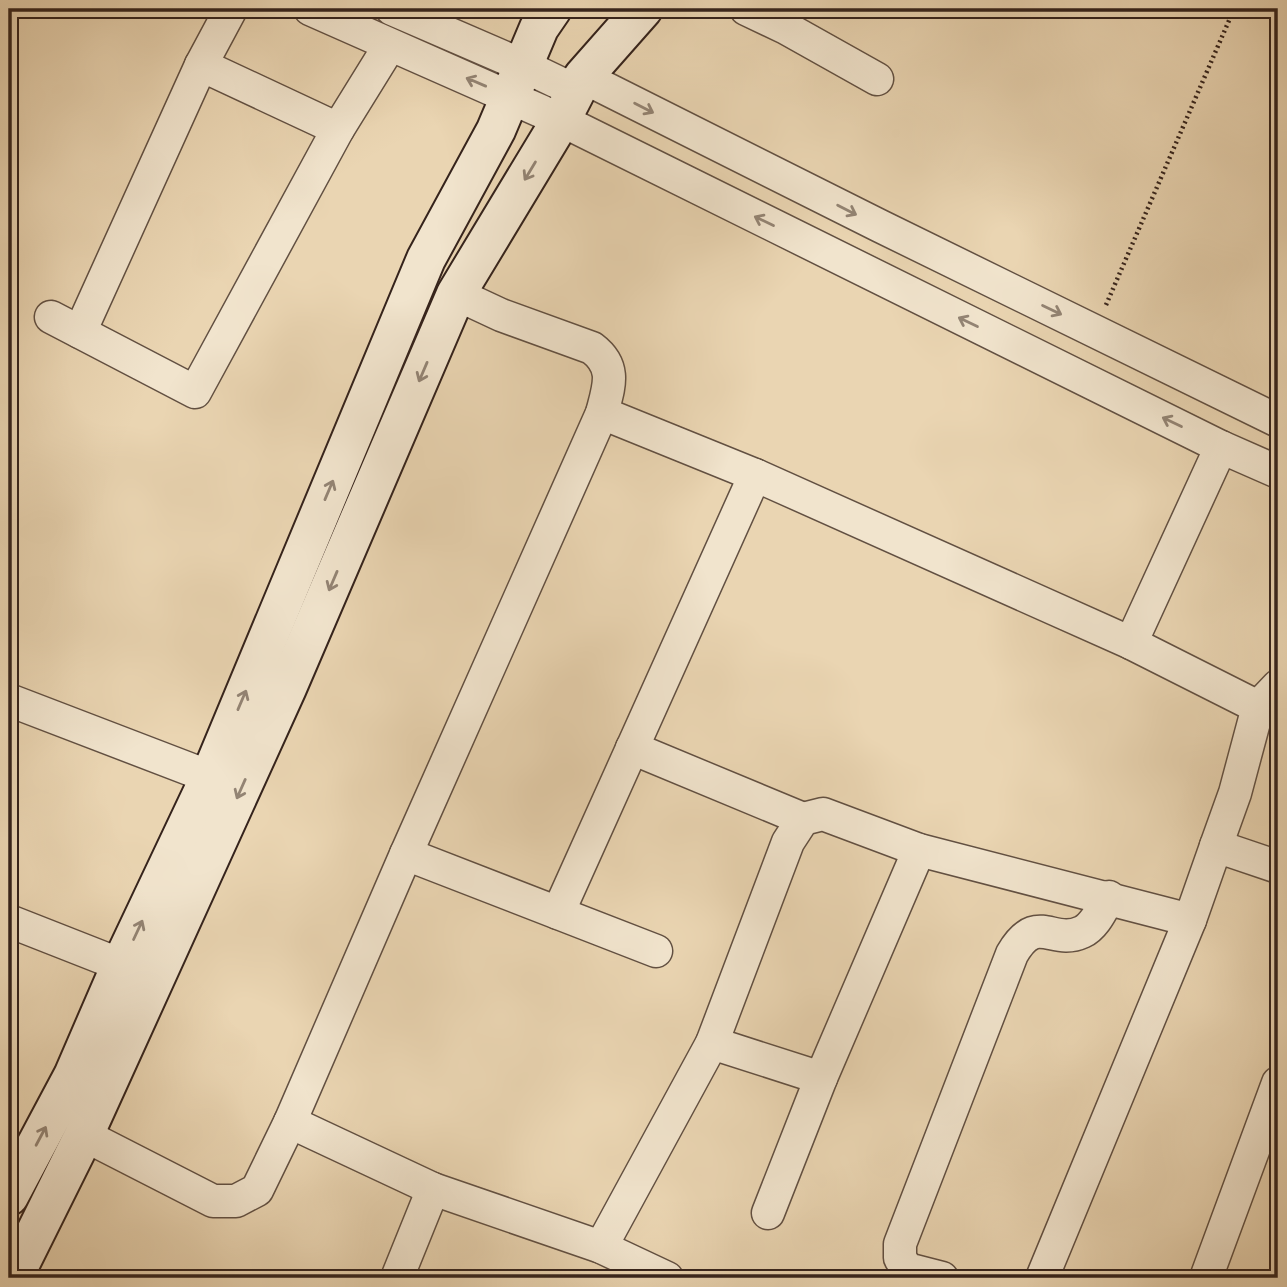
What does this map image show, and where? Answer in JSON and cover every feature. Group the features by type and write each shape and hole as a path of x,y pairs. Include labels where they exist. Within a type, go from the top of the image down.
{"street":[{"path":"80,332 201,65 231,9"},
{"path":"310,9 390,45 573,96 1095,331 1278,421"},
{"path":"392,9 517,81"},
{"path":"9,1196 73,1076 121,965 210,777 426,259 471,179 539,28 552,9"},
{"path":"12,1278 84,1135 287,688 456,294 573,96 643,9"},
{"path":"746,9 791,18 877,79"},
{"path":"51,317 195,392 338,130 390,45"},
{"path":"201,65 338,130"},
{"path":"573,96 1221,447 1278,472"},
{"path":"84,1135 213,1201 236,1201 257,1190 290,1122 602,413 610,382 604,356 592,348 456,294"},
{"path":"602,413 755,475 1272,703 1235,793 1190,920 1042,1278"},
{"path":"1131,643 1221,447"},
{"path":"558,914 755,475"},
{"path":"9,700 210,777"},
{"path":"632,748 803,819 823,814 919,849 1190,920"},
{"path":"601,1247 712,1043 788,842 803,819"},
{"path":"1216,846 1278,867"},
{"path":"768,1213 821,1077 919,849"},
{"path":"406,854 656,951"},
{"path":"942,1278 907,1269 900,1258 900,1244 1012,954 1021,938 1035,931 1080,933 1091,926 1109,898"},
{"path":"9,921 121,965"},
{"path":"712,1043 821,1077"},
{"path":"1206,1278 1278,1083"},
{"path":"290,1122 433,1189 601,1247 667,1278"},
{"path":"397,1278 433,1189"}],"path":[{"path":"1095,331 1234,9"}]}
